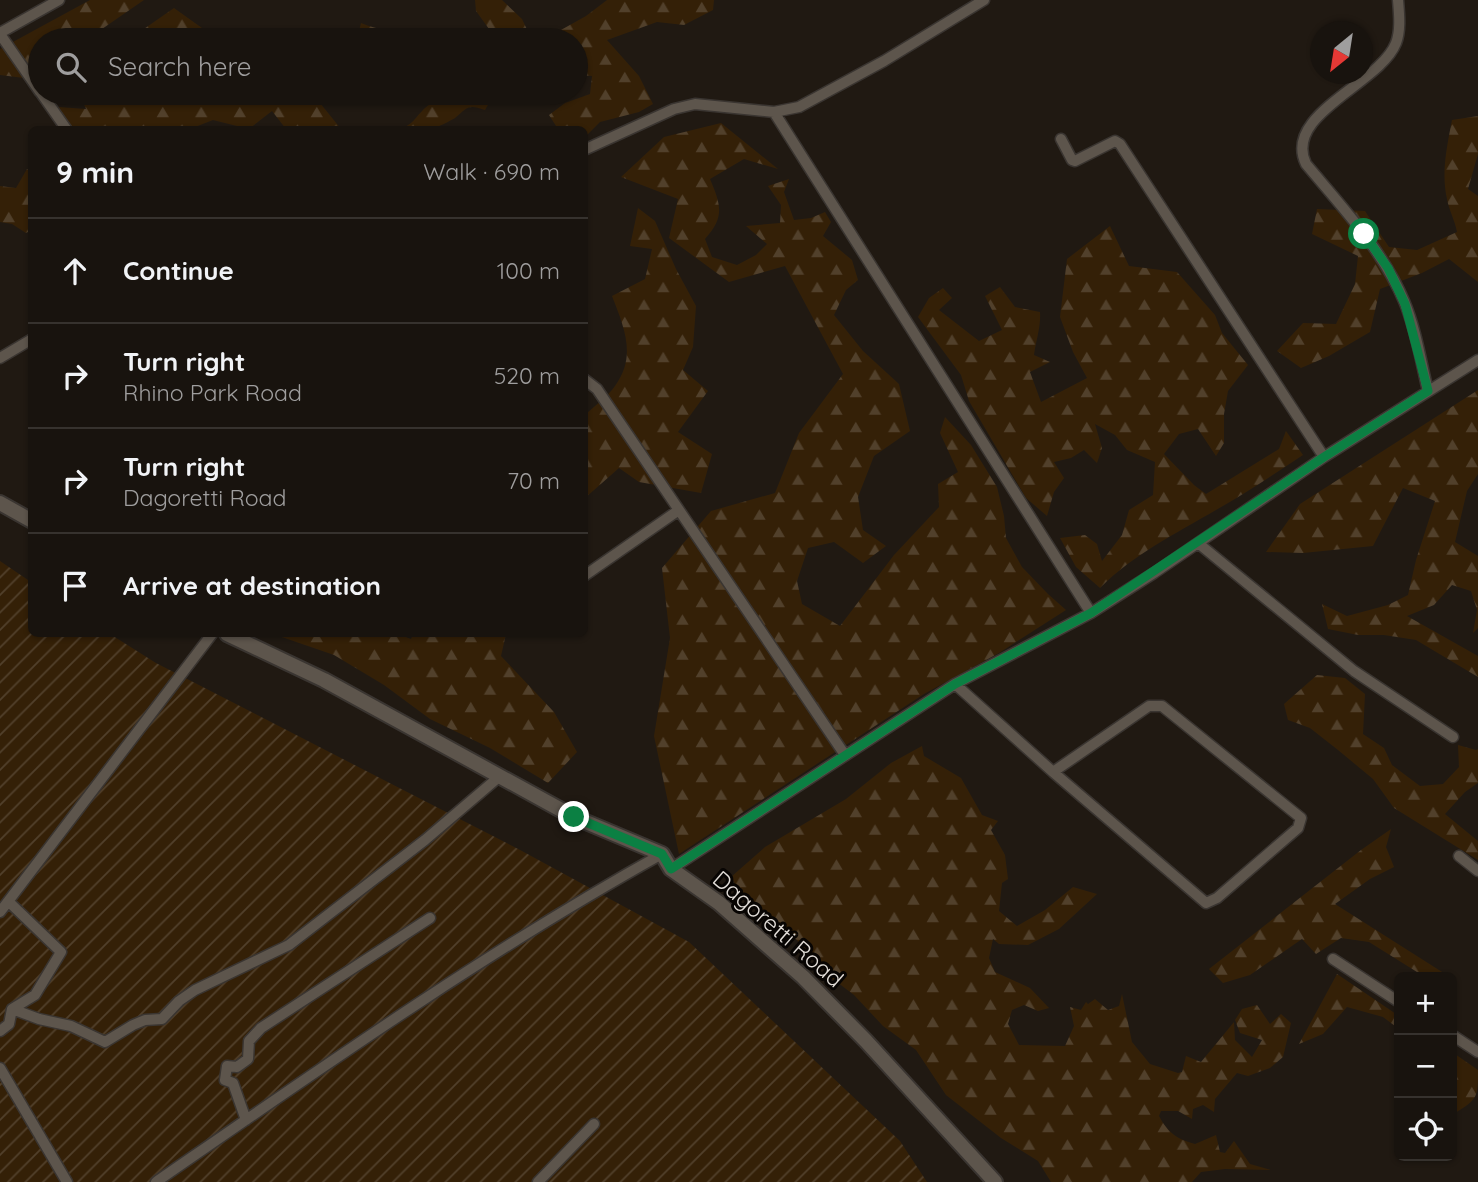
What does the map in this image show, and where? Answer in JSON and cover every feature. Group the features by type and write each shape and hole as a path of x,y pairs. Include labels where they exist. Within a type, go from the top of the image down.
{"main road":[{"path":"0,503 28,519"},
{"path":"233,637 324,680 574,817 662,854"},
{"name":"Dagoretti Road","path":"662,854 671,869 719,903 803,977 866,1041 995,1182"}],"street":[{"path":"28,73 0,33 59,0"},
{"path":"588,147 674,109 695,104 774,112 799,107 884,61 984,0"},
{"path":"1398,0 1399,28 1396,43 1374,72 1313,121 1301,144 1306,164 1364,234 1388,268 1405,304 1428,391"},
{"path":"50,105 64,126"},
{"path":"774,112 1091,613"},
{"path":"1061,139 1075,161 1115,141 1120,144 1324,457"},
{"path":"0,358 28,341"},
{"path":"671,869 955,684 1091,613 1324,457 1478,360"},
{"path":"588,382 597,390 845,755"},
{"path":"588,573 679,510"},
{"path":"1198,543 1354,671 1453,737"},
{"path":"0,912 210,637"},
{"path":"955,684 1053,772 1206,903 1217,898 1298,828 1301,818 1162,706 1149,706 1053,772"},
{"path":"12,1009 39,1019 71,1026 105,1042 145,1020 162,1019 179,1001 195,990 289,945 425,840 500,776"},
{"path":"156,1182 476,966 662,854"},
{"path":"1459,856 1478,870"},
{"path":"0,1031 9,1024 12,1009 35,995 61,952 9,902"},
{"path":"246,1120 233,1083 225,1080 228,1066 237,1067 248,1059 248,1041 261,1028 430,918"},
{"path":"1333,959 1394,999"},
{"path":"1457,1038 1478,1052"},
{"path":"0,1068 67,1182"},
{"path":"538,1182 594,1124"}],"green space":[{"path":"90,0 144,0 103,28 39,28"},
{"path":"475,0 502,0 522,19 526,28 488,28 476,11"},
{"path":"607,0 714,0 713,10 684,25 657,22 607,40 639,76 653,104 639,112 600,122 588,134 588,126 556,126 549,115 562,105 588,105 592,76 588,76 588,28 564,28"},
{"path":"174,8 202,28 145,28"},
{"path":"361,23 375,28 360,28"},
{"path":"28,34 28,78 0,75 0,49"},
{"path":"84,105 322,105 339,126 284,126 272,111 253,126 237,126 213,120 198,126 62,126 59,107 86,109"},
{"path":"488,105 485,110 468,108 438,126 406,126 427,106"},
{"path":"1478,116 1478,154 1468,189 1478,196 1478,282 1449,259 1380,289 1370,332 1329,356 1301,368 1277,351 1303,323 1336,324 1355,284 1358,256 1312,234 1317,209 1365,211 1389,247 1417,250 1457,232 1445,189 1448,140 1452,120"},
{"path":"721,123 778,169 744,159 710,179 719,204 716,224 705,239 712,257 737,265 756,255 767,244 746,226 780,223 781,205 768,186 789,179 784,192 794,220 811,218 825,212 831,222 823,236 852,260 858,280 846,290 834,315 863,351 899,384 910,431 874,456 858,497 863,530 886,546 863,563 834,542 808,548 797,581 802,604 840,626 894,555 939,507 938,484 958,472 940,433 945,417 971,445 997,487 1006,538 1022,567 1066,610 999,653 924,694 679,854 654,736 670,638 662,568 711,511 775,493 799,433 843,374 785,266 729,282 669,238 678,199 621,177 664,137"},
{"path":"27,169 26,233 12,224 0,222 0,186 16,188"},
{"path":"638,208 655,221 696,306 693,347 683,370 708,391 678,432 712,454 701,493 639,482 619,468 588,495 588,412 612,390 622,375 627,353 624,330 612,296 645,279 652,249 630,246"},
{"path":"1110,226 1129,266 1177,272 1215,315 1222,333 1248,365 1228,391 1224,414 1224,443 1216,456 1198,429 1179,434 1164,454 1206,494 1279,449 1286,431 1303,455 1141,555 1100,588 1076,567 1060,538 1085,535 1097,544 1102,561 1122,535 1129,510 1153,495 1155,462 1127,450 1115,435 1095,424 1102,448 1097,463 1084,450 1071,458 1054,462 1064,478 1054,492 1047,516 1026,498 969,401 961,375 918,317 929,298 943,288 952,298 939,310 979,341 1002,330 985,296 1000,287 1015,307 1040,312 1034,355 1050,362 1030,372 1041,402 1087,378 1073,352 1060,317 1067,259"},
{"path":"1478,390 1478,474 1467,491 1455,542 1478,556 1478,628 1473,633 1477,610 1471,591 1452,585 1434,605 1407,616 1478,656 1478,677 1416,640 1384,635 1358,635 1328,629 1322,604 1347,616 1388,605 1408,595 1435,501 1403,488 1373,546 1303,553 1266,552 1300,504"},
{"path":"0,561 28,580 28,637 115,637 156,663 522,851 689,942 900,1141 927,1182 0,1182"},
{"path":"282,637 505,637 501,656 554,712 577,752 548,783 490,748 430,719 384,685 334,655"},
{"path":"1317,675 1345,678 1365,694 1363,734 1384,748 1392,765 1420,786 1443,784 1459,767 1458,745 1478,749 1478,783 1465,792 1445,814 1478,841 1478,860 1394,808 1373,779 1310,728 1288,720 1284,704"},
{"path":"922,746 924,756 961,778 982,815 998,821 991,830 1005,855 1008,879 1002,883 999,911 1017,926 1045,910 1073,887 1097,894 1059,929 1028,945 999,944 993,939 989,958 995,972 1030,988 1049,1008 1038,1011 1024,1005 1012,1010 1008,1024 1019,1045 1065,1046 1074,1026 1070,1007 1081,1010 1086,1002 1088,1004 1095,999 1108,1010 1119,1006 1122,994 1132,1042 1150,1064 1178,1073 1182,1072 1186,1056 1201,1062 1234,1022 1235,1040 1252,1057 1262,1040 1240,1033 1235,1020 1242,1009 1257,1005 1270,1024 1281,1014 1291,1023 1283,1057 1270,1068 1248,1076 1237,1073 1215,1099 1214,1112 1203,1105 1193,1109 1192,1119 1178,1111 1161,1111 1159,1116 1170,1131 1183,1140 1195,1144 1216,1135 1220,1152 1225,1153 1234,1141 1250,1164 1271,1170 1225,1169 1201,1172 1192,1182 1051,1182 1038,1161 1001,1138 946,1095 916,1050 883,1026 854,995 833,979 794,937 742,895 731,877 765,847 846,799 891,763"},
{"path":"1391,829 1386,847 1394,867 1370,879 1335,904 1442,972 1417,972 1369,942 1341,938 1316,954 1302,939 1250,975 1223,983 1209,969"},
{"path":"1337,974 1394,1013 1394,1025 1383,1017 1347,1007 1323,1034 1299,1044"},
{"path":"1457,1055 1478,1070 1478,1086 1475,1096 1457,1112"}],"route":[{"path":"574,817 662,854 671,869 955,684 1091,613 1428,391 1405,304 1388,268 1364,234"}]}
